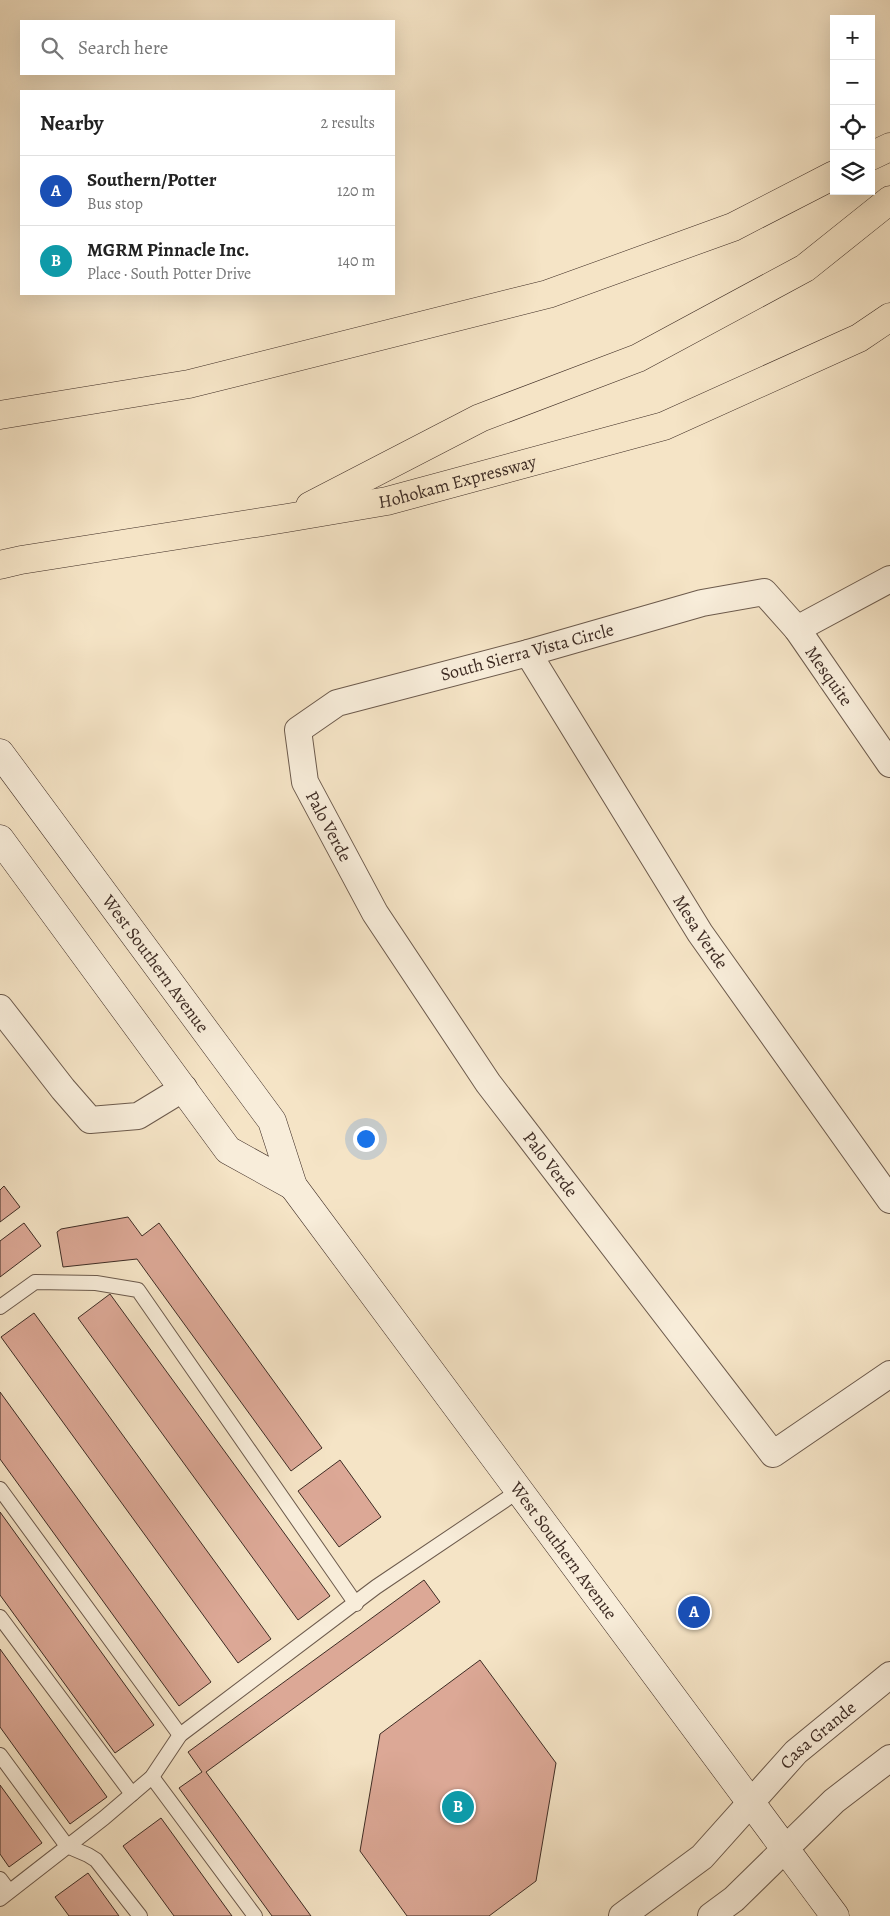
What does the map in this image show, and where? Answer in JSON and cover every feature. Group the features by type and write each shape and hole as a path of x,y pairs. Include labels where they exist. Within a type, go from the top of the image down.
{"highway":[{"path":"875,154 890,147"},
{"path":"0,415 189,384 548,294 732,227 830,177"},
{"path":"287,518 480,418 646,353 805,268 890,200"},
{"name":"Hohokam Expressway","path":"11,562 387,501 664,426 859,338 890,317"}],"main road":[{"name":"West Southern Avenue","path":"0,753 272,1121 293,1186 835,1916"},
{"name":"West Southern Avenue","path":"0,839 228,1150 293,1186"}],"street":[{"path":"797,630 890,579"},
{"name":"Mesquite","path":"764,592 797,630 890,764"},
{"name":"South Sierra Vista Circle","path":"298,730 337,702 528,653 702,604 764,592"},
{"name":"Mesa Verde","path":"528,653 700,933 890,1200"},
{"name":"Palo Verde","path":"298,730 305,782 375,913 488,1082 773,1454 890,1374"},
{"path":"0,1008 63,1089 90,1120 138,1116 184,1088"},
{"name":"Casa Grande","path":"622,1916 702,1857 796,1752 890,1675"},
{"path":"711,1916 734,1899 834,1801 890,1758"}],"lane":[{"path":"0,1306 35,1282 96,1284 138,1290 356,1604"},
{"path":"0,1489 180,1735"},
{"path":"0,1879 5,1895 152,1776 180,1735 356,1604 376,1587 520,1490"},
{"path":"0,1617 132,1794"},
{"path":"0,1756 67,1846 96,1860 140,1916"},
{"path":"152,1776 254,1916"}],"building":[{"path":"4,1186 20,1207 0,1222 0,1190"},
{"path":"128,1217 142,1236 159,1223 322,1448 291,1471 137,1259 63,1267 57,1232 61,1229"},
{"path":"24,1223 41,1246 0,1277 0,1241"},
{"path":"110,1294 330,1596 298,1620 78,1318"},
{"path":"34,1313 271,1639 238,1663 1,1337"},
{"path":"0,1392 211,1682 179,1706 0,1459"},
{"path":"340,1460 381,1517 339,1547 298,1491"},
{"path":"0,1512 154,1725 115,1753 0,1595"},
{"path":"424,1580 440,1602 206,1772 311,1916 272,1916 179,1788 202,1772 188,1752"},
{"path":"688,1597 705,1618 694,1626 678,1606"},
{"path":"0,1649 107,1797 70,1824 0,1727"},
{"path":"480,1660 556,1763 536,1881 489,1916 407,1916 360,1851 380,1734"},
{"path":"0,1785 42,1843 9,1867 0,1854"},
{"path":"161,1818 232,1916 174,1916 123,1846"},
{"path":"88,1873 119,1916 69,1916 55,1897"}],"place":[{"name":"Southern/Potter","path":"694,1612"},
{"name":"MGRM Pinnacle Inc.","path":"458,1807"}]}
